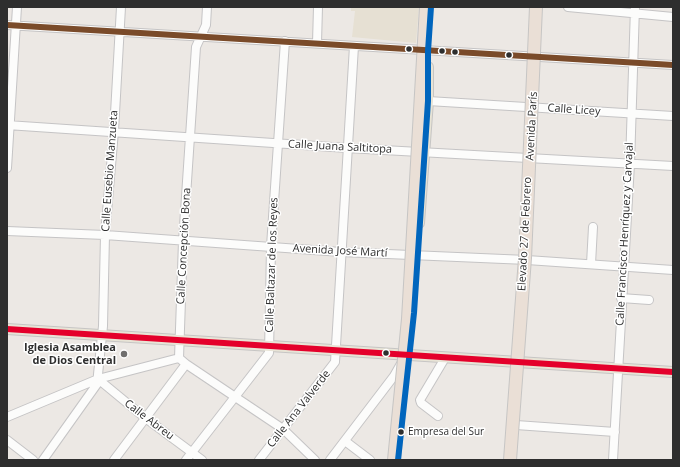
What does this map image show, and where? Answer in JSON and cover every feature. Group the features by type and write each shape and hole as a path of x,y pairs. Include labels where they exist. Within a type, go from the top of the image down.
{"highway":[{"path":"394,460 408,319 426,7"},
{"name":"Elevado 27 de Febrero","path":"510,460 525,258 537,7"}],"main road":[{"path":"398,460 417,255 428,101 428,51 431,7"},
{"name":"Avenida París","path":"513,460 527,260 537,7"},
{"path":"7,329 673,372"}],"street":[{"path":"7,168 8,126 17,7"},
{"name":"Calle Eusebio Manzueta","path":"98,379 102,335 105,235 114,131 121,7"},
{"name":"Calle Concepción Bona","path":"179,358 183,241 196,47 206,25 207,7"},
{"path":"317,43 318,7"},
{"path":"568,7 635,11 673,17"},
{"name":"Calle Francisco Henríquez y Carvajal","path":"613,460 622,267 630,164 635,11"},
{"path":"7,25 428,51 536,55 673,65"},
{"name":"Calle Baltazar de los Reyes","path":"186,460 235,395 269,354 271,246 284,41"},
{"name":"Calle Ana Valverde","path":"259,460 335,362 337,351 341,252 354,46"},
{"name":"Calle Licey","path":"428,101 673,116"},
{"name":"Calle Juana Saltitopa","path":"8,126 114,131 347,148 424,151 673,166"},
{"path":"591,264 593,227"},
{"name":"Avenida José Martí","path":"7,231 105,235 341,252 527,260 673,270"},
{"path":"621,298 649,300"},
{"path":"330,460 394,376 407,356"},
{"path":"7,417 98,379 179,358 283,429 315,460"},
{"path":"438,416 421,403 420,400 445,358"},
{"path":"114,460 144,417 186,364"},
{"path":"43,460 96,387 98,379"},
{"name":"Calle Abreu","path":"98,379 144,417 202,460"},
{"path":"516,426 615,432"},
{"path":"7,440 33,460"},
{"path":"345,441 370,460"}],"shaded area":[{"path":"351,7 419,7 416,43 352,37 355,11 351,11"}],"transit line":[{"path":"398,460 414,313 428,101 428,51 431,7"},
{"path":"7,25 673,65"},
{"path":"7,329 673,372"}],"place":[{"name":"Iglesia Asamblea de Dios Central","path":"124,354"},
{"name":"Empresa del Sur","path":"401,432"}]}
